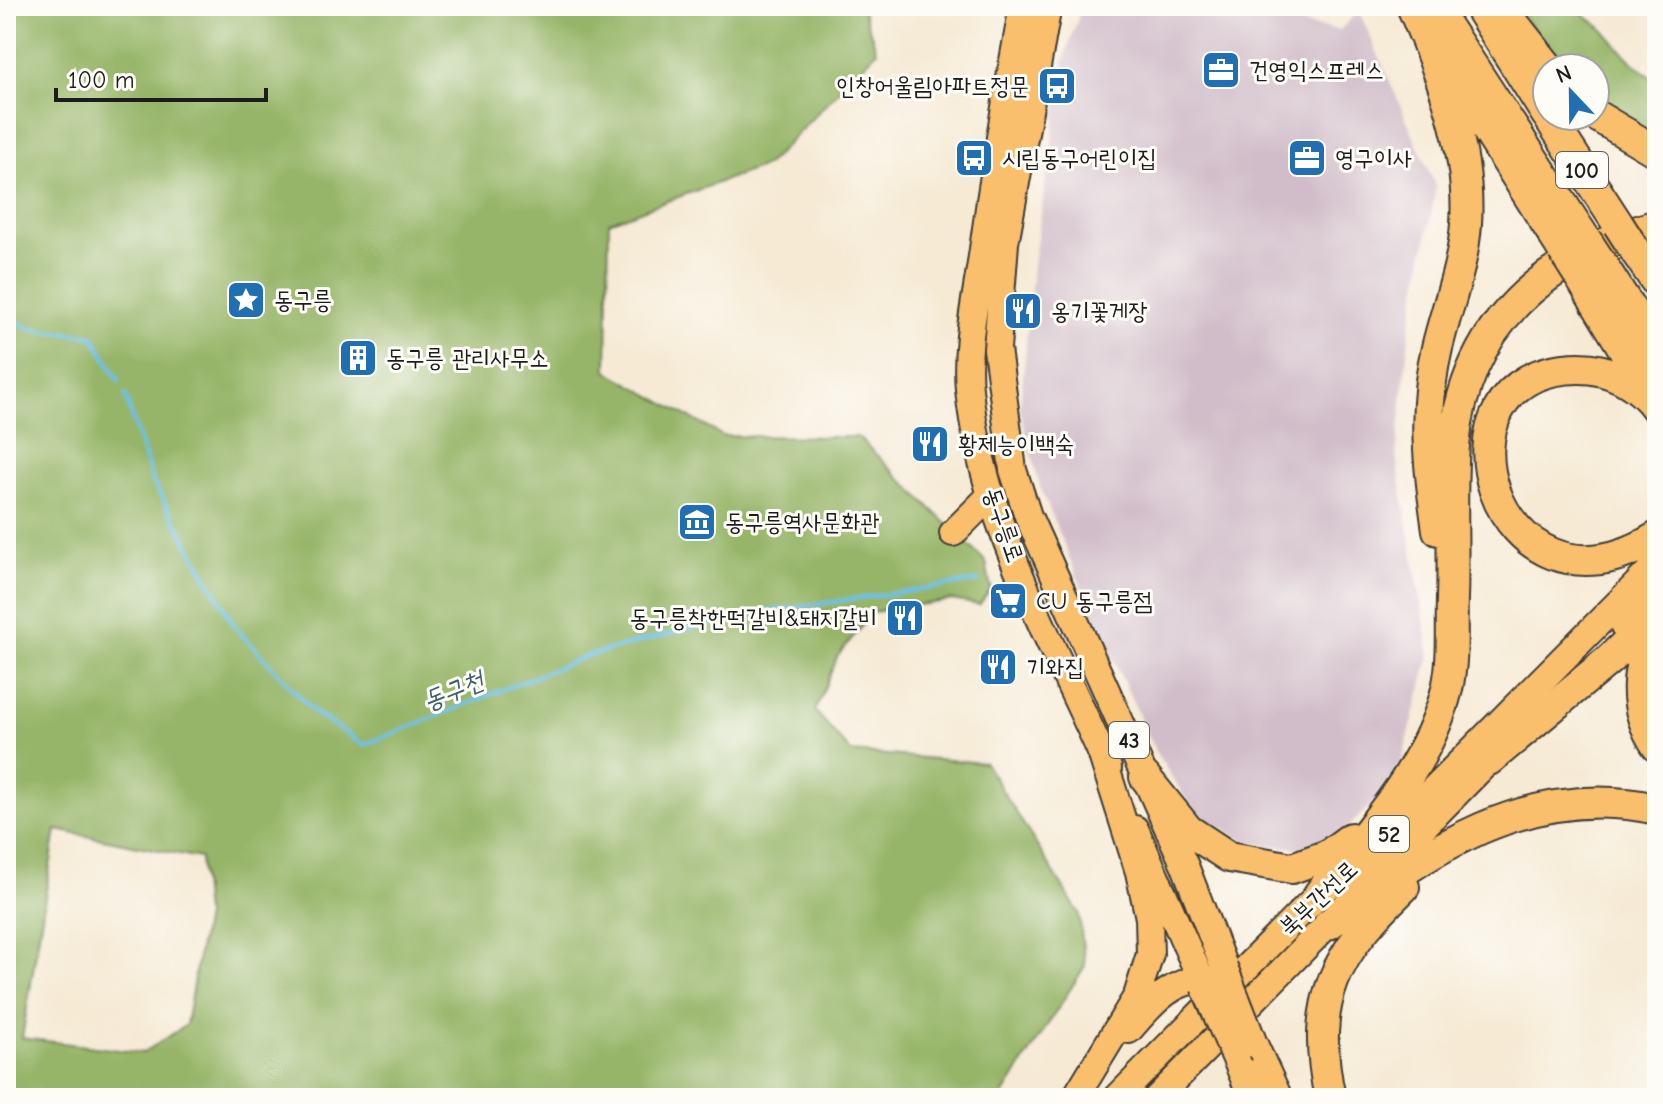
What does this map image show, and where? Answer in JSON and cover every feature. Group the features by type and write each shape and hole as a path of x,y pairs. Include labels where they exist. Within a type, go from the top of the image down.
{"highway":[{"name":"100","path":"1478,6 1531,90"},
{"path":"1500,6 1536,52"},
{"path":"1421,11 1446,94 1465,176 1466,222 1460,269 1437,347 1427,412 1433,500 1452,603"},
{"name":"100","path":"1421,11 1592,272 1657,350"},
{"path":"1611,125 1657,152"},
{"name":"100","path":"1558,132 1657,283"},
{"path":"1319,894 1405,782 1434,728 1447,689 1453,651 1454,444 1474,360 1508,312 1562,266 1615,239 1657,225"},
{"path":"1592,272 1657,401"},
{"path":"1657,409 1619,376 1591,368 1557,370 1509,397 1499,412 1488,449 1491,486 1499,507 1528,539 1570,558 1596,559 1622,553 1657,537"},
{"path":"1489,760 1610,659 1657,613"},
{"path":"1657,625 1640,666 1637,689 1642,718 1657,746"},
{"path":"1145,777 1188,830 1229,857 1263,865 1292,868 1311,863 1328,855 1375,820"},
{"path":"1329,924 1419,859 1454,838 1500,820 1555,805 1604,802 1657,809"},
{"path":"1330,1098 1323,1064 1325,1010 1330,987 1350,944 1417,875 1500,820"}],"main road":[{"name":"동구릉로","path":"1023,6 1002,115 968,387 992,494 1025,585 1210,978"},
{"name":"동구릉로","path":"1048,6 1005,243 997,349 1007,439 1028,516 1145,777 1252,1098"},
{"path":"953,533 992,494"},
{"name":"북부간선로","path":"1117,1098 1319,894 1394,829 1657,564"},
{"name":"북부간선로","path":"1157,1098 1657,592"},
{"path":"1095,1071 1116,1027 1137,996 1146,975 1151,945 1139,872 1100,749"},
{"path":"1075,1098 1149,1007 1180,983 1210,978 1236,998 1279,1098"}],"shaded area":[{"path":"1082,6 1195,6 1340,30 1359,11 1436,187 1410,327 1396,457 1430,655 1398,776 1347,829 1305,849 1247,843 1194,811 1157,754 1098,626 1040,487 1020,410 1033,265 1065,56"}],"green space":[{"path":"6,6 861,6 877,51 767,165 609,222 607,371 723,436 858,437 986,562 991,589 979,605 952,600 873,612 837,657 815,711 851,752 985,763 1079,913 1085,966 1001,1098 6,1098","holes":["56,830 200,858 205,916 186,1025 143,1053 22,1038"]},
{"path":"1516,6 1573,6 1602,28 1628,58 1657,83 1657,138 1611,111 1611,52 1550,52"}],"waterway":[{"name":"동구천","path":"6,312 28,329 93,336 119,381"},
{"name":"동구천","path":"125,395 153,482 235,627 315,713 364,745 587,656 699,626 756,613 979,581"}],"place":[{"name":"건영익스프레스","path":"1221,70"},
{"name":"인창어울림아파트정문","path":"1057,86"},
{"name":"시립동구어린이집","path":"974,158"},
{"name":"영구이사","path":"1307,158"},
{"name":"동구릉","path":"246,300"},
{"name":"옹기꽃게장","path":"1023,311"},
{"name":"동구릉 관리사무소","path":"358,358"},
{"name":"황제능이백숙","path":"930,444"},
{"name":"동구릉역사문화관","path":"697,522"},
{"name":"CU 동구릉점","path":"1008,601"},
{"name":"동구릉착한떡갈비&돼지갈비","path":"905,618"},
{"name":"기와집","path":"998,667"}]}
